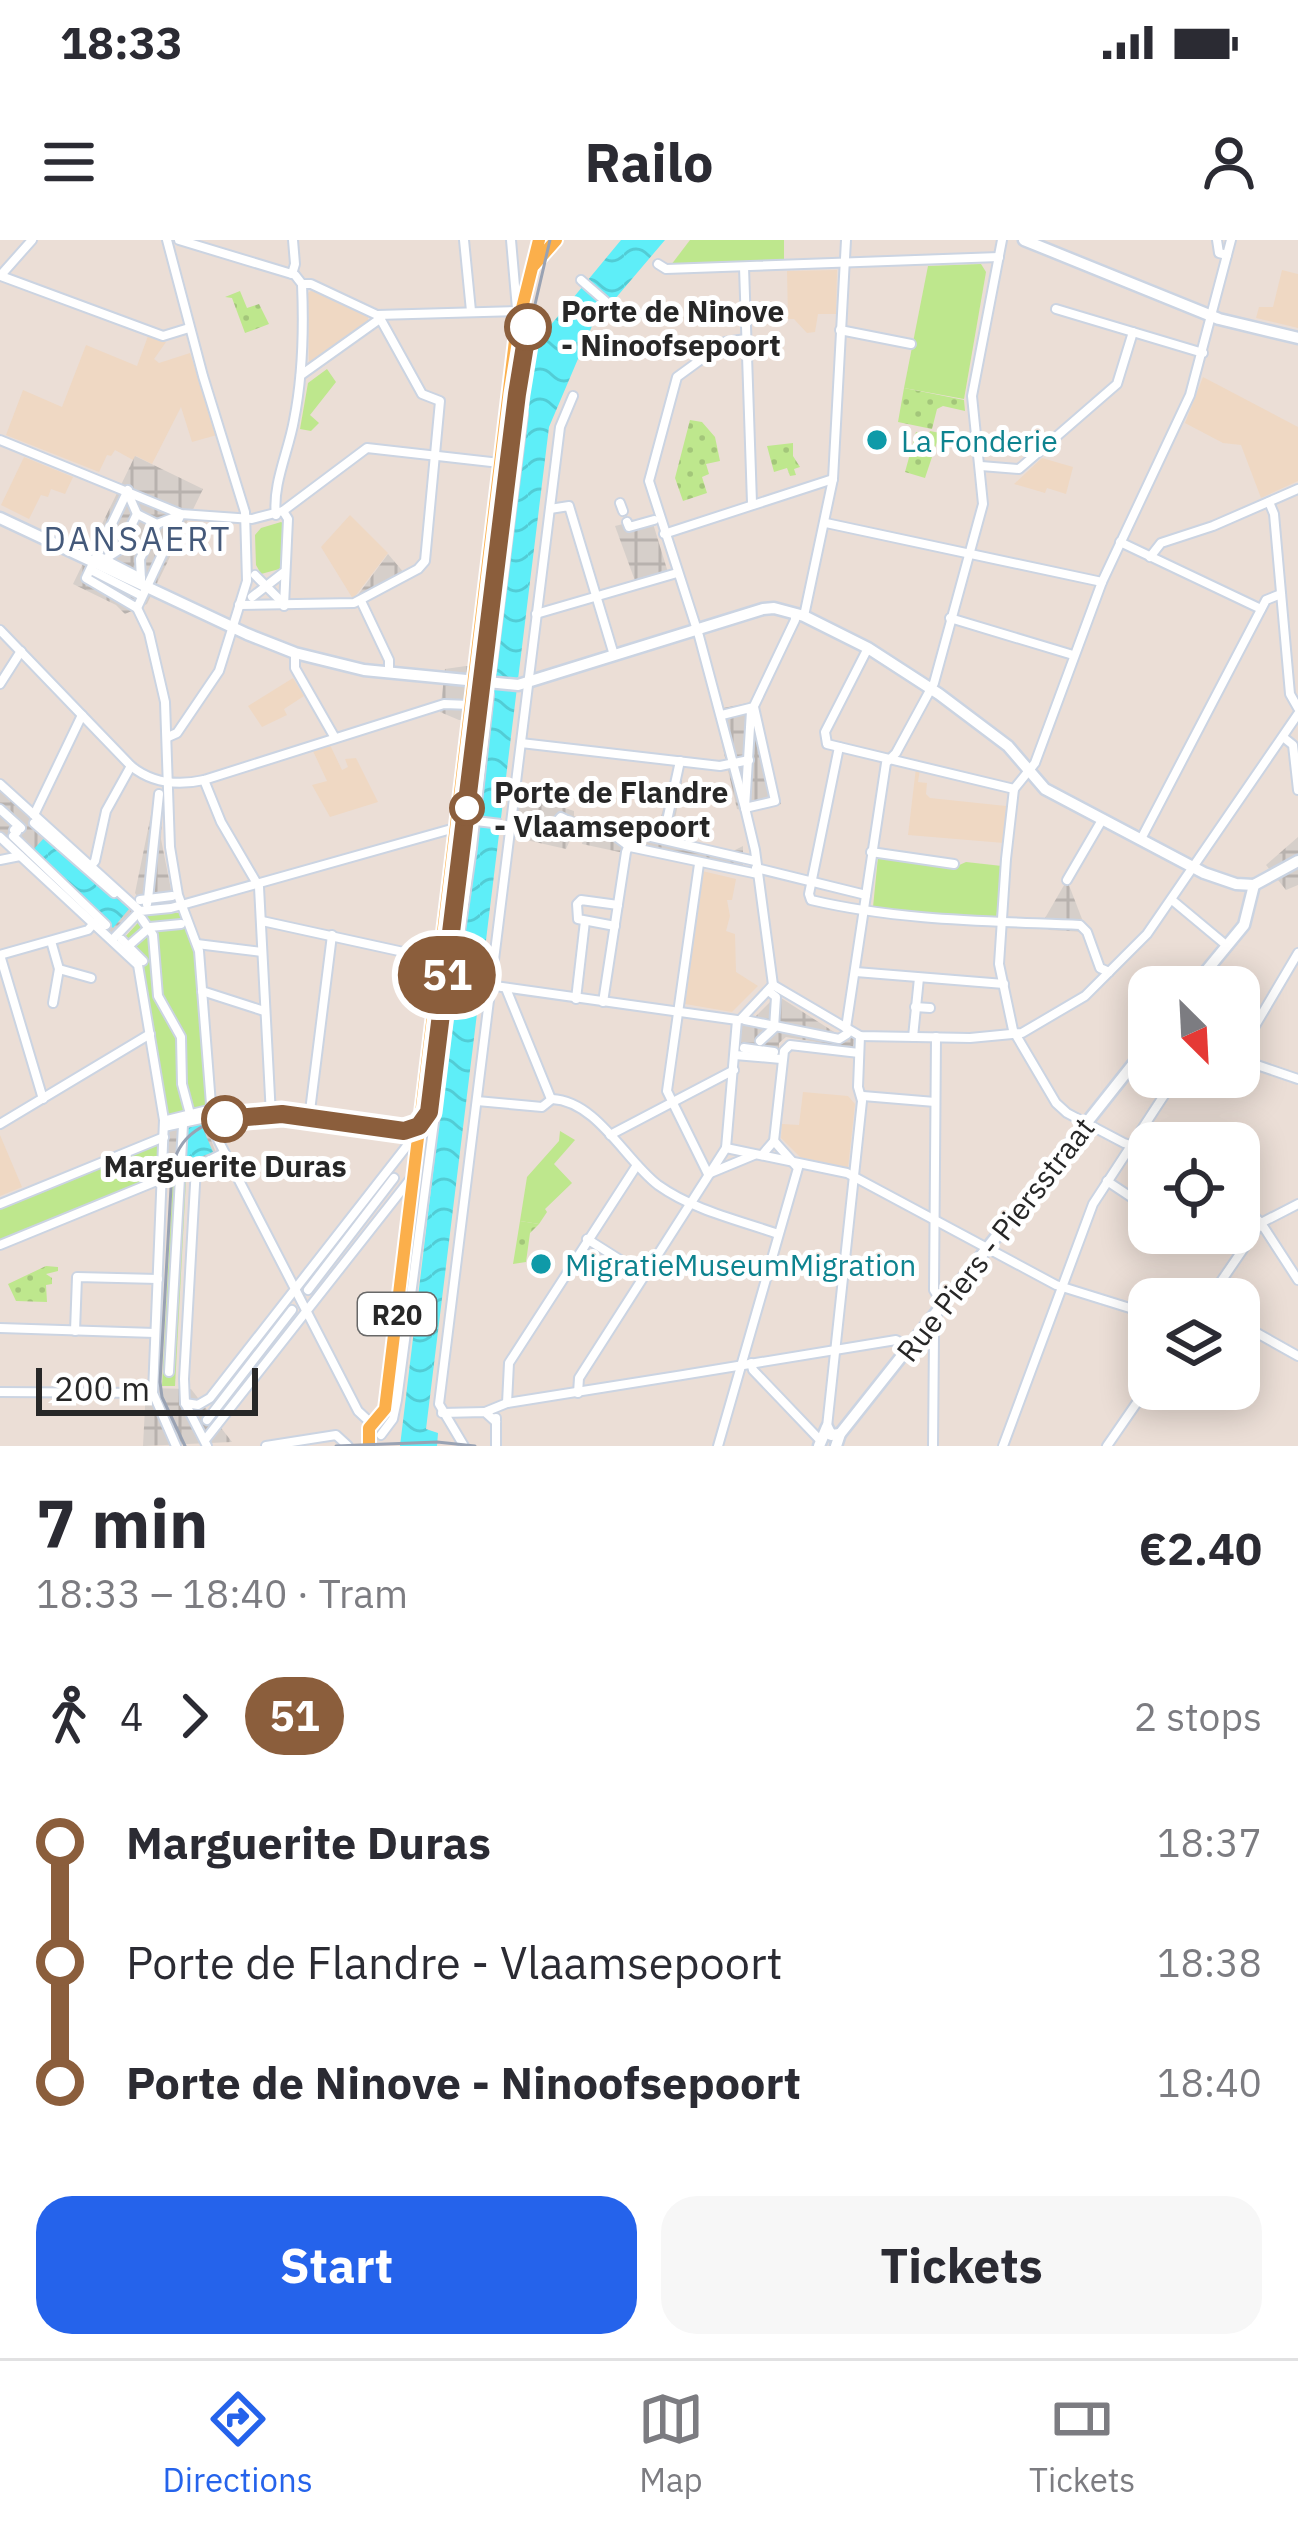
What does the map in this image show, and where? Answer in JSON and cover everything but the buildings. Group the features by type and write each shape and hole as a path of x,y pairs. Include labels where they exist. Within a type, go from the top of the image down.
{"main road":[{"name":"R20","path":"533,266 556,240"},
{"name":"R20","path":"369,1446 385,1409 470,705 486,683 500,463 519,311 537,245"}],"street":[{"path":"32,240 0,276 163,336 189,328"},
{"path":"167,240 245,518 247,581 219,671 177,733 168,736"},
{"path":"179,240 292,274 302,284 382,318 519,311 511,243"},
{"path":"292,274 293,240"},
{"path":"464,240 471,311"},
{"path":"746,808 754,707 799,614 826,523 833,479 846,240"},
{"path":"846,1034 886,763 932,689 984,497 972,396 1002,240"},
{"path":"1024,240 1211,316 1298,338"},
{"path":"1217,240 1220,253 1227,255"},
{"path":"1128,1142 1084,1125 1056,1103 1017,1035 999,964 1014,789 1042,748 1102,582 1190,395 1231,240"},
{"path":"511,243 523,255 537,245"},
{"path":"658,264 666,269 999,257"},
{"path":"743,267 752,503"},
{"path":"583,282 611,306"},
{"path":"282,603 288,519 274,502 301,375 302,284"},
{"path":"1057,309 1202,353"},
{"path":"301,375 382,318"},
{"path":"239,605 361,601 424,561 440,401 422,394 382,318"},
{"path":"840,331 911,344"},
{"path":"981,466 1019,469 1099,400 1117,384 1133,332"},
{"path":"740,1051 759,1046 774,1028 775,994 756,867 722,715 649,481 677,377 724,342 746,339"},
{"path":"463,1442 439,1404 521,743 522,683 536,614 560,427 573,395"},
{"name":"R20","path":"454,967 476,821 486,683 523,414"},
{"path":"0,440 178,516 245,518 279,513 365,448 500,463"},
{"path":"664,534 833,479"},
{"path":"1150,557 1161,543 1298,489"},
{"path":"129,494 137,514 157,524"},
{"path":"129,494 97,564 86,577 137,608"},
{"path":"438,978 746,1020 774,1028 860,1036 1017,1035 1085,996 1147,934 1298,711 1290,694 1274,514 1269,502"},
{"path":"550,509 569,506 614,655"},
{"path":"97,564 119,550 137,514"},
{"path":"142,585 140,560 157,524 178,516"},
{"path":"178,516 142,585 137,608 158,665 168,736 170,847 182,904 197,944 210,1117 222,1154 359,1413 376,1430"},
{"path":"0,518 295,653 389,672 522,683 763,610 799,614 868,647 932,689 1008,746 1045,789 1194,868 1250,888 1298,861"},
{"path":"627,522 629,527 654,520"},
{"path":"826,523 1102,582"},
{"path":"1120,542 1261,609"},
{"path":"119,550 140,560"},
{"path":"252,596 283,573"},
{"path":"536,614 676,573"},
{"path":"255,575 282,603"},
{"path":"1140,840 1266,599 1281,594"},
{"path":"361,601 389,660 389,672"},
{"path":"950,618 1072,655"},
{"path":"0,630 130,766 168,782 203,780 444,704 470,705"},
{"path":"868,647 824,742 1014,789"},
{"path":"0,684 21,651"},
{"path":"295,653 295,668 334,738"},
{"path":"722,715 754,707"},
{"path":"746,808 775,801 754,707"},
{"path":"20,828 82,715"},
{"path":"1283,737 1293,745 1298,790"},
{"path":"521,743 720,766 749,760"},
{"path":"839,747 811,900 864,911 1001,925 1080,925 1100,968 1109,973"},
{"path":"663,839 680,761"},
{"path":"90,866 106,812 130,766"},
{"path":"203,780 221,822 257,881 271,1116"},
{"path":"0,784 20,828 20,856 143,961"},
{"path":"141,911 160,793"},
{"path":"0,808 138,965 165,1128 153,1393 176,1446"},
{"path":"555,826 561,817 587,830"},
{"path":"1067,880 1102,820"},
{"path":"476,821 501,824"},
{"path":"513,824 555,826 568,834 587,830 614,835 682,861 756,867"},
{"path":"20,828 90,866 141,911 155,945 158,996 181,1037 184,1119 169,1372"},
{"path":"20,828 141,911 181,924"},
{"path":"113,935 141,911 182,904 455,828"},
{"path":"632,840 686,844 866,895"},
{"path":"604,1002 626,852 632,840"},
{"path":"682,861 686,844"},
{"path":"871,852 954,864"},
{"path":"0,860 20,856"},
{"path":"699,864 667,1091 708,1174"},
{"path":"1209,966 1247,918 1250,888"},
{"path":"113,935 141,911 172,896"},
{"path":"615,926 575,915 581,900 618,905"},
{"path":"1172,900 1226,945"},
{"path":"262,921 440,961"},
{"path":"575,999 585,921"},
{"path":"44,1099 0,955 88,930 113,935"},
{"path":"309,1119 332,935"},
{"path":"51,941 59,969 52,1003"},
{"path":"197,944 262,952"},
{"path":"1260,1019 1298,953"},
{"path":"59,969 92,978"},
{"path":"856,972 1004,984"},
{"path":"913,1037 920,978"},
{"name":"R20","path":"376,1430 393,1419 453,983"},
{"path":"507,990 551,1100"},
{"path":"202,991 264,1011"},
{"path":"578,1393 579,1378 726,1148 734,1070 746,1020 775,994"},
{"path":"775,994 846,1034 856,1050"},
{"path":"915,1007 930,1008"},
{"path":"0,1124 150,1034"},
{"path":"752,1363 753,1370 819,1443 827,1427 854,1176 862,1096 856,1050 860,1036"},
{"path":"936,1037 934,1290 943,1304"},
{"path":"740,1051 777,1055 790,1045 856,1050"},
{"path":"759,1046 777,1055"},
{"path":"708,1174 750,1155 762,1155 774,1142 777,1055"},
{"path":"1260,1066 1298,1079"},
{"path":"610,1135 734,1070"},
{"name":"Rue Piers - Piersstraat","path":"838,1440 1128,1070"},
{"path":"862,1096 935,1102"},
{"path":"477,1101 542,1107 551,1100 566,1101 610,1135 657,1184 690,1203 778,1234"},
{"path":"0,1204 184,1119 271,1116 418,1132"},
{"path":"165,1128 210,1117"},
{"path":"185,1403 207,1401 418,1132"},
{"path":"718,1446 798,1168 774,1142"},
{"path":"726,1148 854,1176 1062,1286 1128,1307"},
{"path":"1003,1446 1093,1204 1128,1150"},
{"path":"222,1154 196,1167 184,1375 185,1403 206,1443 395,1194 414,1176"},
{"path":"496,1446 496,1422 509,1363 638,1166"},
{"path":"0,1245 164,1178"},
{"path":"308,1290 394,1178"},
{"path":"1107,1181 1128,1195"},
{"path":"1223,1278 1261,1223 1298,1204"},
{"path":"1261,1223 1298,1280"},
{"path":"587,1240 644,1275"},
{"path":"75,1330 77,1277 158,1279"},
{"path":"207,1420 292,1310"},
{"path":"928,1323 934,1335 933,1446"},
{"path":"0,1328 155,1333"},
{"path":"1260,1334 1298,1355"},
{"path":"442,1413 485,1412 896,1340 909,1347"},
{"path":"154,1373 184,1375"},
{"path":"0,1392 153,1393"},
{"path":"1107,1446 1132,1410"},
{"path":"485,1412 496,1422"},
{"path":"827,1427 838,1440"},
{"path":"266,1446 336,1435 347,1446"}],"shaded area":[{"path":"837,270 836,314 818,314 815,332 807,333 788,319 787,271"},
{"path":"1282,270 1298,274 1298,328 1256,318 1259,307 1273,307"},
{"path":"314,289 368,316 368,322 313,363 309,361 308,293"},
{"path":"148,336 166,342 154,359 159,363 190,353 217,435 192,442 181,407 152,464 115,450 99,472 6,435 23,390 62,407 86,345 137,366"},
{"path":"1203,377 1298,427 1298,481 1261,498 1241,445 1223,443 1185,423"},
{"path":"135,456 203,489 147,604 125,614 73,584"},
{"path":"24,457 73,477 65,494 51,489 48,497 41,495 29,519 1,505"},
{"path":"1042,458 1073,467 1066,494 1014,484"},
{"path":"350,515 388,553 353,599 321,547"},
{"path":"651,517 670,579 638,589 615,526"},
{"path":"388,554 405,574 359,599 357,596"},
{"name":"Porte de Flandre - Vlaamsepoort","path":"445,669 493,669 486,722 459,720 440,712"},
{"path":"293,678 304,696 284,709 287,715 262,727 248,706"},
{"path":"752,702 759,708 781,804 750,812 737,809 714,710"},
{"path":"330,745 342,770 348,767 345,759 356,758 378,802 330,817 312,785 327,781 313,751"},
{"path":"674,766 682,770 682,786 672,832 690,842 733,851 743,846 743,870 629,844 624,853 582,844 583,839 572,836 566,849 513,837 518,796 574,811 574,816 658,829"},
{"path":"916,768 920,769 918,782 927,783 930,798 1006,806 1004,843 908,835"},
{"path":"0,787 134,910 112,935 0,835","holes":["46,837 109,895 96,908"]},
{"path":"156,790 163,790 161,839 173,900 170,906 143,905 135,893"},
{"path":"1298,837 1298,885 1286,890 1266,865"},
{"path":"702,871 736,879 732,900 727,900 726,931 735,934 736,972 758,986 732,1012 685,1004"},
{"path":"1067,880 1087,932 1049,930 1041,925"},
{"path":"777,991 842,1037 846,1033 854,1039 853,1048 786,1037 779,1043 778,1057 739,1053 741,1023 748,1016 753,1019"},
{"path":"803,1092 848,1096 855,1104 848,1168 802,1159 781,1138 782,1124 799,1125"},
{"path":"204,1121 216,1153 195,1163 193,1180 166,1179 167,1132"},
{"path":"0,1135 22,1187 0,1196"},
{"path":"146,1388 191,1389 232,1442 143,1446"}],"green space":[{"path":"690,240 784,240 784,261 671,265"},
{"path":"981,264 986,272 964,399 904,388 928,266"},
{"path":"240,291 247,308 259,304 269,324 245,333 232,298 225,297"},
{"path":"327,369 336,382 310,415 319,423 311,431 300,429 308,383"},
{"path":"904,388 964,400 965,411 937,409 932,429 898,422"},
{"path":"690,420 702,422 715,437 720,461 706,464 709,474 702,477 707,493 683,501 675,478"},
{"path":"930,431 940,433 925,478 905,472 916,432 928,436"},
{"path":"793,443 793,456 800,467 794,469 796,475 790,476 787,468 774,472 767,446"},
{"path":"281,522 286,525 283,568 261,574 255,535"},
{"path":"878,857 955,867 966,862 1002,866 996,920 873,907"},
{"path":"153,912 181,913 196,950 207,1106 168,1116 143,964 124,938"},
{"path":"560,1131 575,1140 554,1164 572,1183 545,1209 539,1224 520,1221 527,1177 559,1141"},
{"path":"157,1143 161,1174 153,1180 0,1240 0,1209"},
{"path":"173,1179 186,1180 175,1386 162,1386"},
{"path":"520,1221 539,1224 530,1233 526,1262 513,1264"},
{"path":"46,1266 58,1267 46,1274 52,1278 52,1284 46,1285 47,1302 16,1301 8,1284"}],"water":[{"path":"621,240 665,240 592,326 549,427 426,1429 438,1433 437,1446 400,1446 532,353"},
{"path":"45,837 129,909 113,928 32,851"},
{"path":"200,1122 213,1152 183,1164 185,1129"}],"tram line":[{"path":"185,1446 160,1382 172,1170 184,1142 206,1125 236,1116 308,1117 403,1131 419,1126 429,1112 520,369 550,240"},
{"name":"51","path":"225,1119 282,1114 404,1131 419,1126 429,1112 528,327"},
{"path":"336,1446 437,1442 475,1446"}],"place":[{"name":"Porte de Ninove - Ninoofsepoort","path":"528,327"},
{"name":"La Fonderie","path":"877,440"},
{"name":"Porte de Flandre - Vlaamsepoort","path":"467,808"},
{"name":"Marguerite Duras","path":"225,1119"},
{"name":"MigratieMuseumMigration","path":"541,1264"}],"district":[{"name":"DANSAERT","path":"138,538"}]}
